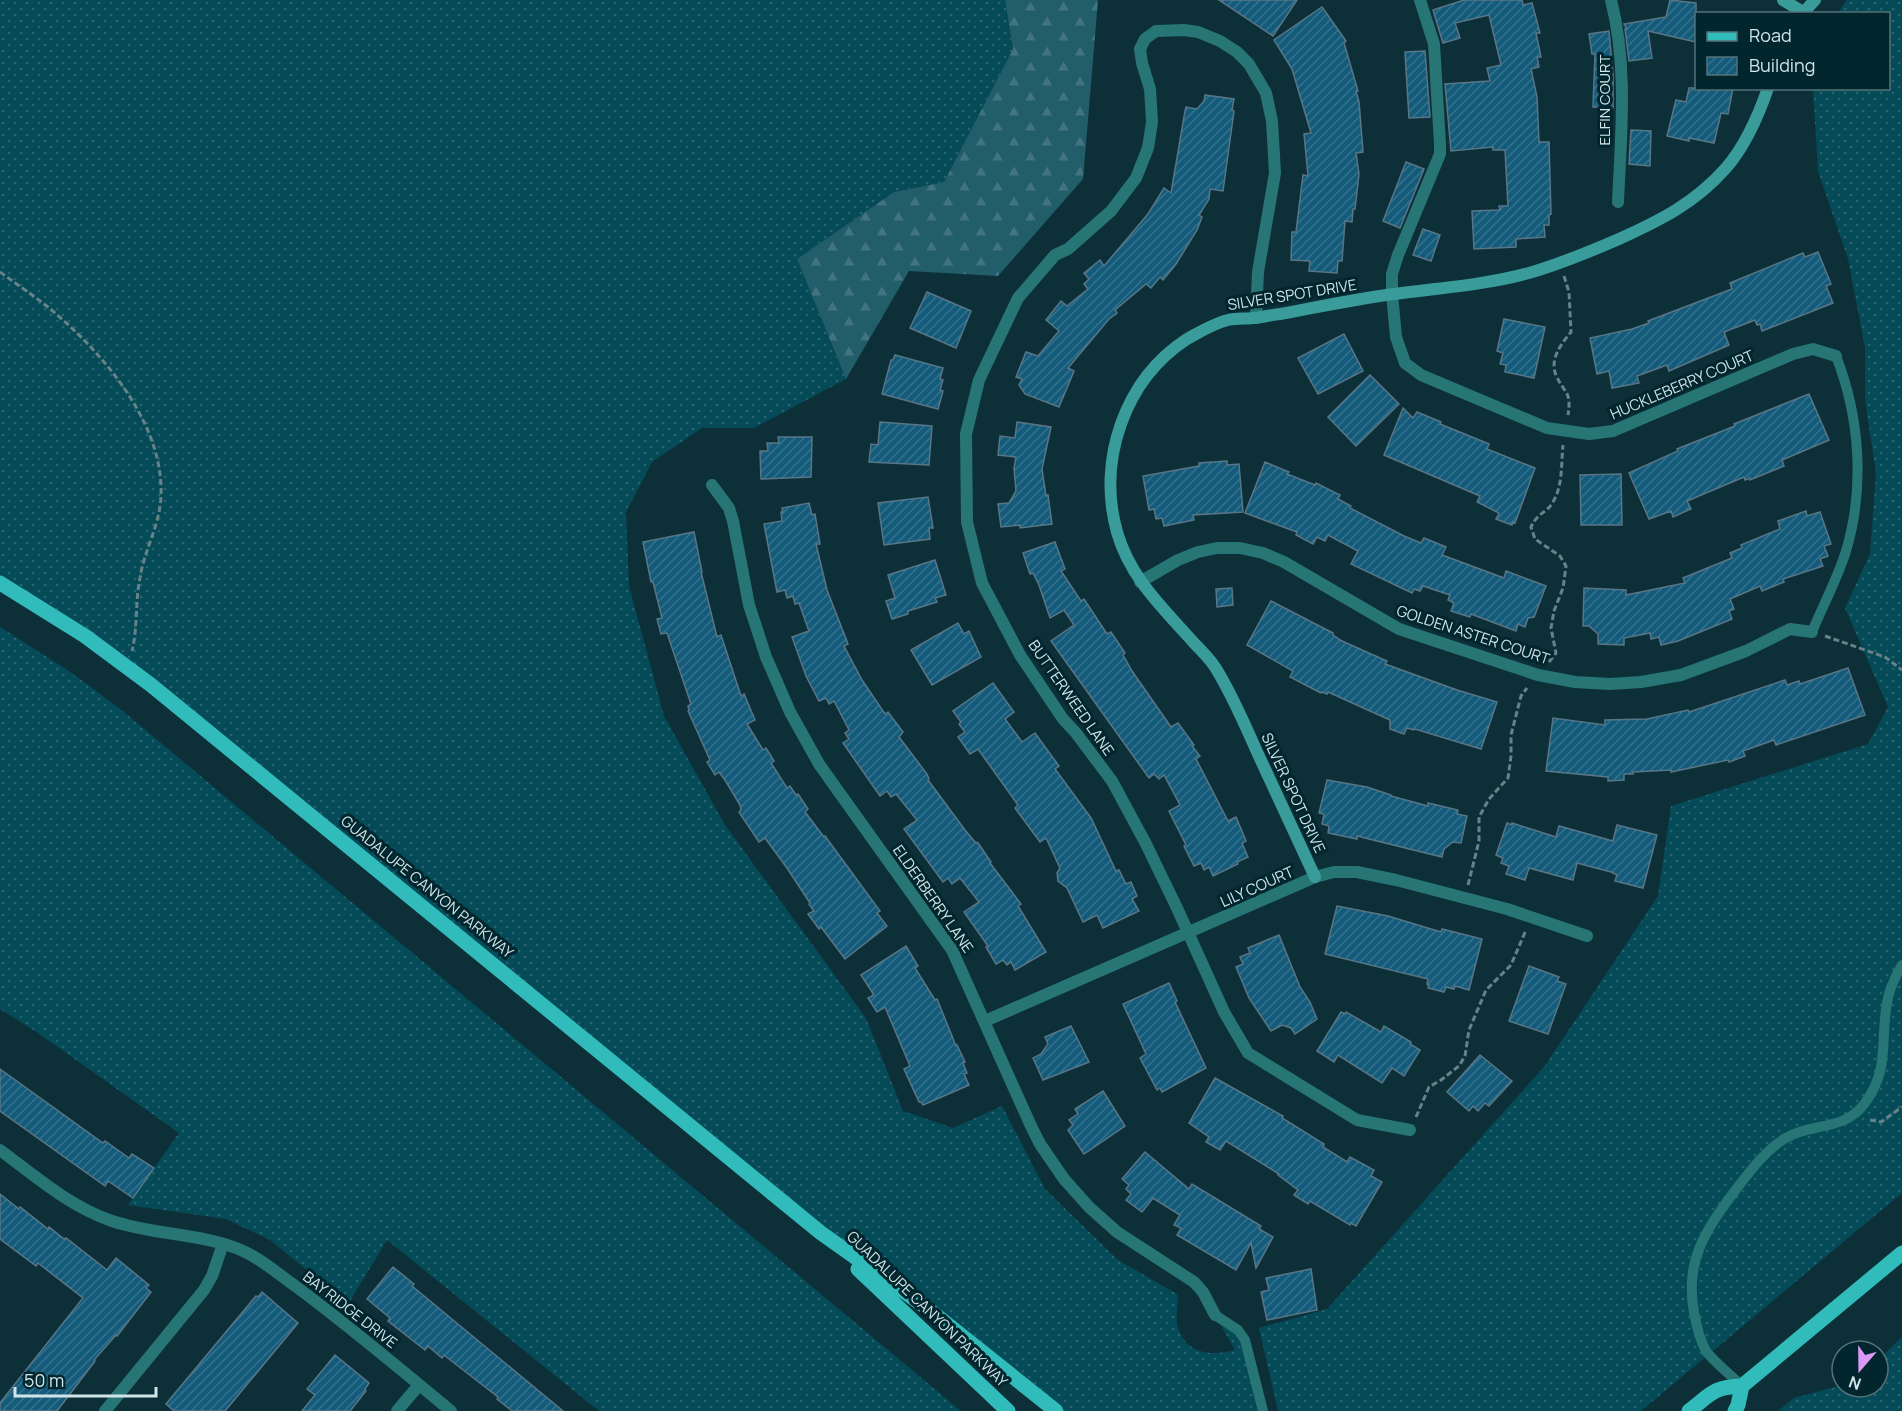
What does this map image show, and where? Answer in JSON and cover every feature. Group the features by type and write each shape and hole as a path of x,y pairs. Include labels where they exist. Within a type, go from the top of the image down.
{"main road":[{"name":"GUADALUPE CANYON PARKWAY","path":"0,583 60,619 128,667 821,1233 927,1308 1056,1411"},
{"name":"GUADALUPE CANYON PARKWAY","path":"821,1233 1008,1411"},
{"path":"1735,1411 1742,1386 1902,1253"},
{"path":"1689,1411 1716,1389 1723,1386 1742,1386"}],"street":[{"name":"HUCKLEBERRY COURT","path":"1420,0 1434,44 1440,154 1394,265 1392,294 1396,337 1405,363 1421,375 1548,428 1589,434 1613,431 1793,354 1813,349 1836,356"},
{"name":"ELFIN COURT","path":"1611,0 1620,40 1622,68 1618,201"},
{"path":"1783,0 1803,8 1815,0"},
{"name":"BUTTERWEED LANE","path":"1256,318 1258,273 1275,174 1272,121 1263,87 1249,64 1229,46 1209,36 1184,30 1156,31 1145,39 1140,49 1153,105 1148,148 1136,178 1111,211 1068,249 1055,255 1018,298 979,380 966,434 967,522 982,583 1020,655 1063,719 1112,781 1145,842 1224,1012 1248,1053 1358,1120 1410,1130"},
{"name":"SILVER SPOT DRIVE","path":"1315,877 1214,665 1155,602 1140,582 1117,533 1112,505 1113,446 1123,417 1137,391 1156,365 1177,346 1200,331 1229,319 1256,318 1392,294 1487,282 1526,274 1560,263 1656,223 1682,208 1706,189 1728,166 1745,141 1767,90"},
{"name":"ELDERBERRY LANE","path":"712,485 729,508 757,632 776,684 825,772 952,950 1040,1144 1064,1179 1089,1207 1109,1226 1194,1282 1203,1292 1215,1315"},
{"name":"GOLDEN ASTER COURT","path":"1140,582 1178,560 1198,552 1217,548 1240,548 1263,553 1284,562 1399,629 1538,675 1575,682 1610,684 1641,682 1682,675 1746,651 1790,629 1812,632"},
{"name":"LILY COURT","path":"985,1021 1315,877 1334,872 1357,873 1396,880 1531,917 1587,936"},
{"name":"BAY RIDGE DRIVE","path":"0,1150 81,1208 111,1221 224,1244 258,1259 327,1309 451,1411"},
{"path":"105,1411 204,1290 224,1244"},
{"path":"397,1411 419,1384"}],"lane":[{"path":"1812,632 1836,580 1847,549 1858,482 1853,414 1847,385 1836,356"},
{"path":"1742,1386 1707,1351 1696,1323 1690,1284 1692,1267 1698,1249 1720,1211 1757,1162 1772,1147 1787,1137 1803,1131 1836,1124 1850,1118 1863,1106 1880,1076 1887,1002 1892,983 1902,965"},
{"path":"1215,1315 1238,1330 1245,1340 1263,1411"}],"path":[{"path":"1465,898 1479,841 1479,817 1489,800 1508,778 1511,735 1521,696 1556,653 1551,628 1554,611 1563,588 1566,566 1560,555 1536,539 1532,527 1536,517 1552,505 1561,485 1569,409 1568,393 1555,373 1557,349 1571,332 1569,292 1560,263"},
{"path":"0,272 48,307 82,338 125,389 152,443 160,471 161,496 157,521 140,576 136,636 128,667"},
{"path":"1812,632 1885,657 1902,670"},
{"path":"1410,1130 1429,1087 1459,1066 1466,1056 1469,1030 1486,990 1511,965 1531,917"},
{"path":"1850,1118 1881,1122 1902,1107"}],"shaded area":[{"path":"0,0 1005,0 1013,49 944,182 894,192 797,259 846,379 754,428 702,428 652,462 626,512 629,586 664,716 725,825 866,1018 903,1111 953,1128 1002,1106 1045,1189 1118,1260 1177,1294 1178,1328 1187,1344 1209,1353 1235,1350 1215,1315 1238,1330 1263,1411 1056,1411 821,1233 151,685 0,583"},
{"path":"1847,0 1902,0 1902,1193 1641,1411 1278,1411 1259,1328 1327,1309 1544,1067 1658,896 1671,806 1868,744 1888,707 1845,608 1870,554 1876,473 1865,400 1865,347 1848,259 1818,171 1813,90 1890,90 1890,12 1839,12"},
{"path":"0,627 69,671 119,708 961,1411 599,1411 387,1240 348,1304 270,1240 226,1219 128,1205 179,1133 38,1033 0,1009"},
{"path":"1902,1337 1902,1411 1778,1411 1794,1398 1830,1388 1830,1399 1890,1399 1890,1348"}],"green space":[{"path":"1005,0 1098,0 1083,179 998,276 909,271 846,379 797,259 894,192 944,182 1013,49"}],"building":[{"path":"1219,0 1297,0 1273,36"},
{"path":"1464,0 1522,0 1523,5 1532,3 1540,33 1536,33 1541,57 1537,57 1539,67 1531,69 1537,97 1539,142 1549,142 1551,214 1549,225 1544,225 1545,237 1516,239 1516,247 1474,249 1472,211 1500,210 1499,206 1508,206 1505,150 1493,150 1493,147 1451,151 1445,84 1490,81 1487,68 1501,65 1489,15 1455,23 1460,38 1443,43 1433,10"},
{"path":"1670,0 1696,3 1695,42 1648,31 1652,58 1629,61 1625,29 1627,29 1624,24 1666,17"},
{"path":"1322,7 1346,41 1344,43 1358,91 1356,91 1363,152 1356,153 1359,174 1355,209 1353,209 1352,222 1345,221 1342,261 1338,261 1337,273 1309,271 1310,261 1291,260 1292,232 1296,232 1303,175 1308,176 1304,134 1311,133 1292,69 1274,40"},
{"path":"1609,31 1613,108 1593,107 1595,54 1592,54 1589,34"},
{"path":"1425,51 1430,117 1409,118 1405,52"},
{"path":"1689,88 1733,90 1728,114 1721,113 1714,143 1667,136 1676,100 1686,102"},
{"path":"1205,95 1234,99 1223,191 1210,189 1209,199 1199,215 1202,217 1197,230 1163,280 1160,277 1151,288 1146,284 1115,310 1117,313 1109,319 1068,368 1074,371 1059,407 1025,394 1019,385 1022,379 1016,377 1026,352 1038,356 1059,331 1046,320 1061,301 1067,306 1088,289 1084,284 1089,279 1084,273 1100,260 1104,266 1148,214 1164,188 1171,193 1186,107 1197,109 1204,101"},
{"path":"1631,130 1651,131 1650,166 1629,164"},
{"path":"1406,162 1424,169 1400,228 1383,221"},
{"path":"1423,229 1440,235 1431,261 1413,255"},
{"path":"1818,252 1831,284 1826,286 1833,303 1762,331 1760,324 1757,325 1755,320 1724,332 1729,345 1669,371 1667,365 1637,376 1639,383 1612,388 1609,371 1597,374 1590,338 1649,323 1648,321 1732,289 1730,283 1803,253 1805,257"},
{"path":"927,292 971,311 956,348 910,328"},
{"path":"1504,319 1545,327 1534,378 1505,372 1506,365 1500,364 1503,353 1497,351"},
{"path":"1344,334 1363,371 1318,394 1298,358"},
{"path":"895,355 943,368 940,390 943,391 938,409 882,394 891,360"},
{"path":"1370,375 1399,404 1356,446 1328,417"},
{"path":"1809,394 1829,440 1782,460 1784,466 1750,480 1750,478 1745,480 1744,477 1687,501 1691,509 1673,517 1671,511 1649,519 1629,473 1678,451 1677,449"},
{"path":"1403,408 1413,418 1417,412 1489,444 1487,449 1535,468 1515,523 1513,522 1512,525 1496,519 1499,513 1477,502 1480,496 1384,455"},
{"path":"880,422 932,426 929,465 869,462 871,444 878,445"},
{"path":"1017,422 1051,427 1042,469 1052,524 1020,528 1020,525 1001,527 998,504 1009,503 1016,491 1014,468 1016,457 998,455 1000,436 1015,438"},
{"path":"778,437 812,437 811,477 761,479 760,451 768,451 767,443 779,443"},
{"path":"1227,461 1227,465 1239,464 1243,512 1193,515 1194,520 1164,526 1162,518 1156,519 1154,509 1149,510 1143,476 1199,466 1199,463"},
{"path":"1265,462 1289,472 1287,474 1315,485 1316,483 1340,495 1338,499 1351,506 1350,508 1404,536 1421,543 1424,538 1446,547 1442,555 1504,578 1506,571 1546,586 1534,617 1528,618 1525,627 1518,624 1516,631 1471,614 1470,617 1451,611 1454,603 1448,600 1450,595 1423,586 1420,591 1414,589 1412,593 1351,564 1358,551 1328,535 1325,541 1317,537 1313,544 1296,535 1297,532 1245,513"},
{"path":"1621,474 1622,525 1581,525 1580,475"},
{"path":"928,497 933,528 929,528 930,539 884,545 878,503"},
{"path":"809,503 812,515 815,514 820,544 816,544 827,590 848,644 844,646 862,680 885,714 888,712 903,732 899,737 927,774 928,780 965,830 978,843 1021,904 1018,906 1046,952 1015,970 1011,962 1007,965 1003,960 996,964 986,947 988,946 964,912 979,902 960,878 952,884 948,878 943,882 904,829 917,820 896,794 891,797 887,791 880,796 843,743 849,739 845,733 849,730 834,701 829,704 826,698 819,701 806,676 792,637 809,631 799,603 795,604 793,596 787,598 785,590 777,592 764,524 782,521 782,508"},
{"path":"1806,511 1807,516 1820,512 1831,544 1824,546 1828,556 1820,559 1823,566 1783,579 1784,582 1762,591 1760,586 1730,599 1734,609 1729,611 1732,619 1678,641 1661,645 1659,637 1651,639 1650,633 1624,638 1624,645 1598,644 1598,634 1589,626 1583,626 1584,588 1626,590 1626,595 1685,583 1683,578 1732,558 1730,553 1742,548 1741,545 1780,529 1778,521"},
{"path":"694,532 717,637 721,635 741,696 744,694 755,720 747,724 763,750 766,748 774,761 771,763 787,788 790,786 796,795 798,794 808,809 805,812 880,911 877,913 887,926 845,959 808,914 814,911 810,903 765,838 759,842 739,812 740,805 725,780 719,772 715,775 707,762 710,760 688,711 688,706 691,704 667,633 661,634 657,619 662,618 653,582 651,582 643,542"},
{"path":"1055,542 1065,569 1061,571 1081,601 1084,599 1107,634 1111,632 1125,653 1123,655 1132,671 1171,727 1178,723 1194,745 1192,746 1200,756 1196,759 1228,821 1236,817 1246,841 1242,843 1248,857 1237,862 1238,864 1213,876 1209,867 1204,870 1201,863 1194,866 1169,811 1180,805 1164,775 1159,779 1154,774 1149,778 1051,641 1074,625 1064,610 1050,618 1039,585 1033,573 1030,574 1023,553"},
{"path":"935,560 946,595 935,598 937,602 908,611 908,614 892,619 886,601 895,598 888,575"},
{"path":"1232,588 1233,605 1217,607 1216,589"},
{"path":"1271,601 1333,633 1342,641 1387,661 1385,664 1497,702 1481,749 1415,729 1407,728 1404,734 1390,729 1390,720 1328,692 1327,694 1321,693 1290,677 1293,671 1247,645"},
{"path":"958,623 964,634 969,631 981,657 932,685 911,650"},
{"path":"1848,668 1865,715 1776,745 1774,740 1743,751 1745,756 1729,762 1728,760 1671,772 1671,770 1633,772 1633,774 1624,774 1624,780 1608,781 1608,777 1546,771 1553,718 1605,725 1605,720 1647,719 1688,710 1689,712 1785,680 1787,685 1799,681 1800,684"},
{"path":"993,683 1014,712 1005,719 1022,742 1035,733 1059,766 1055,769 1091,818 1116,871 1119,870 1126,884 1131,882 1137,896 1132,899 1139,911 1103,928 1097,915 1083,922 1067,888 1058,881 1057,873 1060,868 1046,838 1040,842 1015,808 1018,805 978,749 970,754 958,737 965,732 953,711"},
{"path":"1327,780 1367,787 1428,806 1428,803 1458,810 1457,814 1467,816 1461,843 1453,842 1444,849 1442,857 1357,836 1357,839 1328,833 1329,826 1322,824 1324,814 1319,813"},
{"path":"1507,823 1556,837 1559,826 1613,841 1617,825 1657,835 1643,888 1615,881 1617,875 1611,872 1577,863 1573,880 1529,868 1525,880 1506,874 1509,866 1501,863 1503,858 1496,855"},
{"path":"1337,906 1388,916 1441,932 1442,929 1482,939 1469,990 1455,986 1454,989 1446,987 1444,992 1428,988 1428,979 1325,954"},
{"path":"1279,935 1300,987 1317,1019 1295,1034 1291,1028 1282,1025 1271,1031 1249,998 1236,967 1243,964 1240,957 1250,953 1248,948"},
{"path":"906,946 918,966 915,968 935,1000 937,999 965,1062 963,1063 967,1073 964,1074 969,1085 923,1105 919,1102 904,1069 910,1066 885,1007 877,1012 868,998 874,995 861,975"},
{"path":"1529,966 1559,977 1557,981 1566,984 1548,1034 1509,1021"},
{"path":"1169,983 1177,1001 1175,1002 1206,1068 1162,1092 1160,1088 1157,1090 1140,1058 1146,1054 1123,1004"},
{"path":"1341,1012 1345,1014 1346,1012 1381,1032 1384,1026 1420,1050 1404,1076 1392,1068 1382,1083 1338,1055 1334,1062 1317,1051"},
{"path":"1071,1026 1089,1062 1043,1080 1033,1058 1041,1054 1048,1044 1045,1037"},
{"path":"1480,1055 1512,1081 1489,1106 1485,1103 1478,1111 1473,1106 1469,1111 1447,1092"},
{"path":"0,1069 103,1143 105,1141 129,1158 132,1154 154,1168 133,1198 108,1181 105,1186 0,1111"},
{"path":"1215,1078 1283,1116 1282,1118 1324,1144 1323,1147 1347,1162 1350,1157 1374,1170 1371,1176 1382,1182 1356,1226 1294,1195 1298,1190 1279,1174 1226,1141 1220,1150 1206,1142 1209,1137 1189,1123"},
{"path":"1103,1091 1125,1126 1084,1154 1068,1130 1073,1125 1069,1120 1078,1114 1075,1109"},
{"path":"1145,1152 1189,1189 1192,1184 1261,1226 1259,1229 1273,1237 1256,1268 1251,1243 1236,1270 1177,1235 1181,1228 1174,1225 1180,1215 1153,1198 1142,1212 1126,1200 1131,1194 1126,1189 1129,1185 1122,1179"},
{"path":"0,1194 48,1229 49,1227 64,1239 66,1238 107,1270 116,1258 149,1285 146,1288 151,1292 117,1336 94,1360 57,1411 0,1411 0,1403 83,1298 38,1263 36,1266 0,1239"},
{"path":"393,1267 414,1284 412,1286 563,1411 512,1411 497,1399 498,1397 444,1355 442,1358 428,1346 425,1350 388,1321 390,1318 367,1299"},
{"path":"1311,1269 1317,1310 1267,1320 1261,1292 1269,1290 1266,1278"},
{"path":"262,1292 298,1323 225,1411 174,1411 166,1404 256,1296 258,1297"},
{"path":"335,1355 369,1383 366,1391 350,1411 302,1411 315,1395 307,1389"}]}
